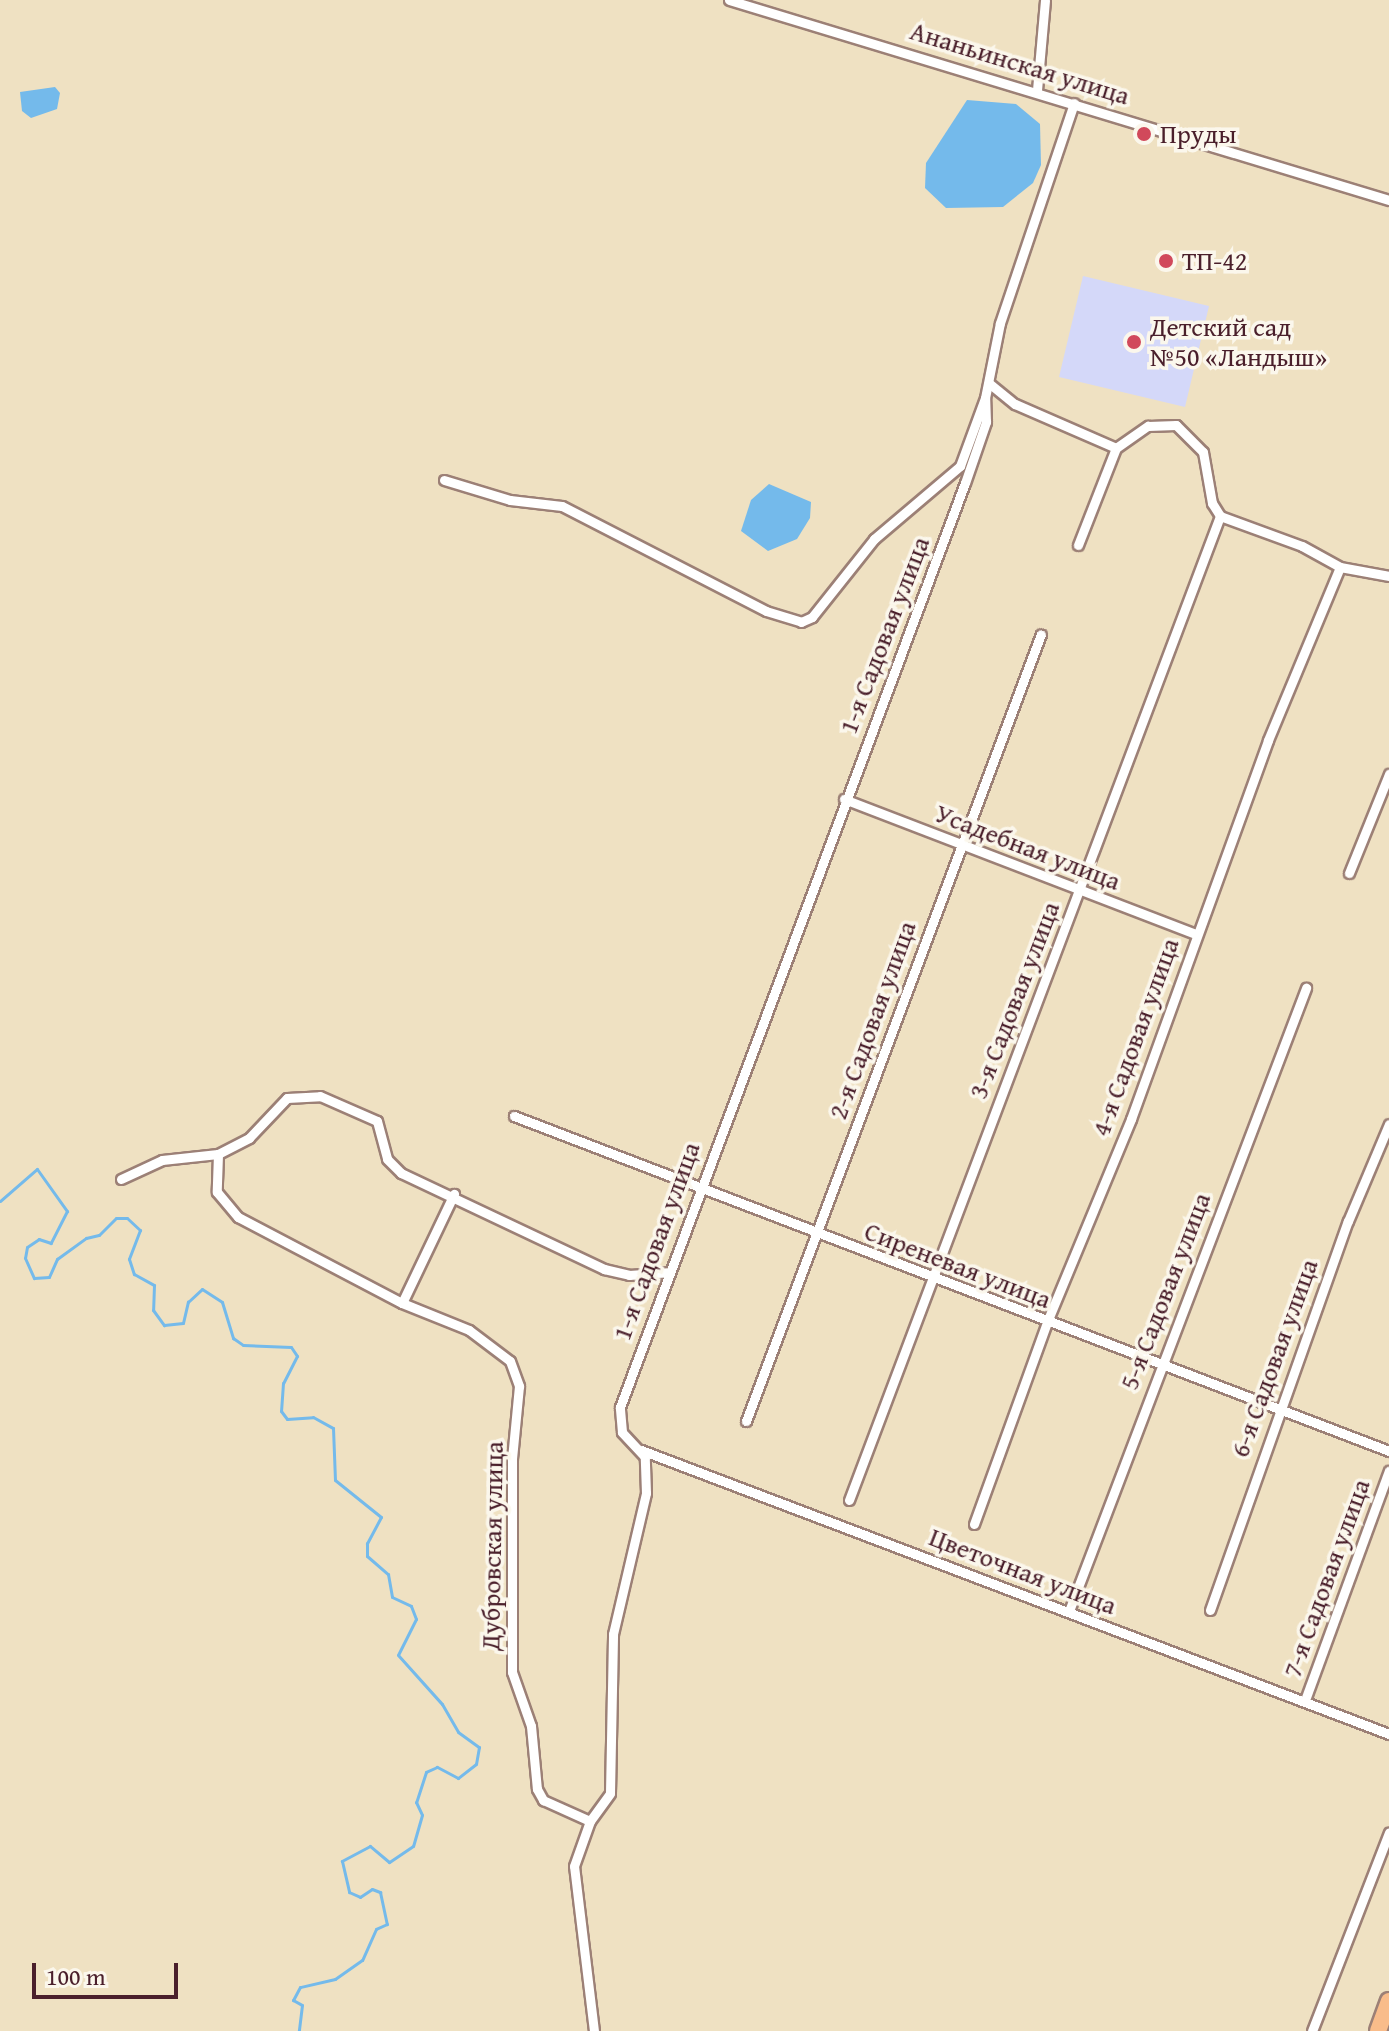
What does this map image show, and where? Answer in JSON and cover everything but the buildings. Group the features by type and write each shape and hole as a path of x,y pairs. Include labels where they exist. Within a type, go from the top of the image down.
{"highway":[{"path":"1378,2031 1389,2001"}],"street":[{"name":"Ананьинская улица","path":"729,0 1037,90 1389,200"},
{"path":"1037,90 1045,0"},
{"path":"444,480 510,500 562,506 766,611 801,622 812,617 874,539 960,466 990,384 1009,291 1074,103"},
{"path":"990,384 1015,404 1116,448"},
{"name":"1-я Садовая улица","path":"594,2031 574,1866 590,1821 610,1793 613,1634 646,1493 641,1450 622,1432 620,1407 986,422 985,398"},
{"path":"1078,545 1116,448 1158,422 1183,430 1203,452 1212,503 1220,516 1302,546 1340,567 1389,576"},
{"path":"960,466 965,480"},
{"name":"3-я Садовая улица","path":"849,1500 1220,516"},
{"name":"4-я Садовая улица","path":"974,1524 1047,1322 1131,1119 1196,934 1340,567"},
{"name":"2-я Садовая улица","path":"746,1421 1041,634"},
{"path":"1349,873 1389,774"},
{"name":"Усадебная улица","path":"844,799 960,847 1196,934"},
{"name":"5-я Садовая улица","path":"1069,1611 1160,1363 1306,988"},
{"path":"121,1179 162,1160 218,1154 249,1138 287,1098 320,1096 369,1114 382,1132 392,1167 454,1194 604,1269 629,1275 668,1272"},
{"name":"Сиреневая улица","path":"514,1116 816,1235 1389,1451"},
{"name":"6-я Садовая улица","path":"1210,1610 1279,1409 1389,1124"},
{"name":"Дубровская улица","path":"218,1154 217,1192 238,1217 402,1303 469,1330 510,1361 519,1386 512,1459 512,1672 531,1726 537,1789 543,1800 590,1821"},
{"path":"402,1303 454,1194"},
{"name":"Цветочная улица","path":"641,1450 1389,1734"},
{"name":"7-я Садовая улица","path":"1305,1700 1389,1471"},
{"path":"1312,2031 1389,1832"}],"shaded area":[{"name":"Детский сад №50 «Ландыш»","path":"1083,276 1209,306 1185,407 1059,377"}],"water":[{"path":"55,87 60,93 57,109 31,118 22,111 20,92"},
{"path":"967,100 1016,104 1040,124 1041,165 1033,183 1003,207 946,208 925,188 926,163"},
{"path":"769,484 811,502 810,518 797,539 768,551 741,531 751,500"}],"waterway":[{"path":"0,1201 37,1169 67,1211 51,1243 39,1239 27,1247 25,1258 34,1278 49,1277 57,1259 86,1238 99,1235 116,1218 127,1218 140,1230 129,1259 134,1274 154,1285 153,1310 164,1325 183,1323 188,1302 202,1289 222,1302 233,1338 243,1345 291,1347 297,1356 283,1383 281,1411 287,1419 313,1417 333,1428 335,1480 381,1517 367,1543 367,1556 388,1574 392,1597 411,1606 416,1619 398,1655 442,1704 458,1732 479,1747 476,1764 458,1778 437,1767 426,1772 416,1802 422,1815 413,1846 389,1862 370,1846 342,1861 349,1892 360,1897 372,1889 380,1892 387,1924 376,1929 362,1960 335,1979 300,1987 293,2000 302,2005 299,2031"}],"place":[{"name":"Пруды","path":"1144,134"},
{"name":"ТП-42","path":"1166,261"},
{"name":"Детский сад №50 «Ландыш»","path":"1134,342"}]}
